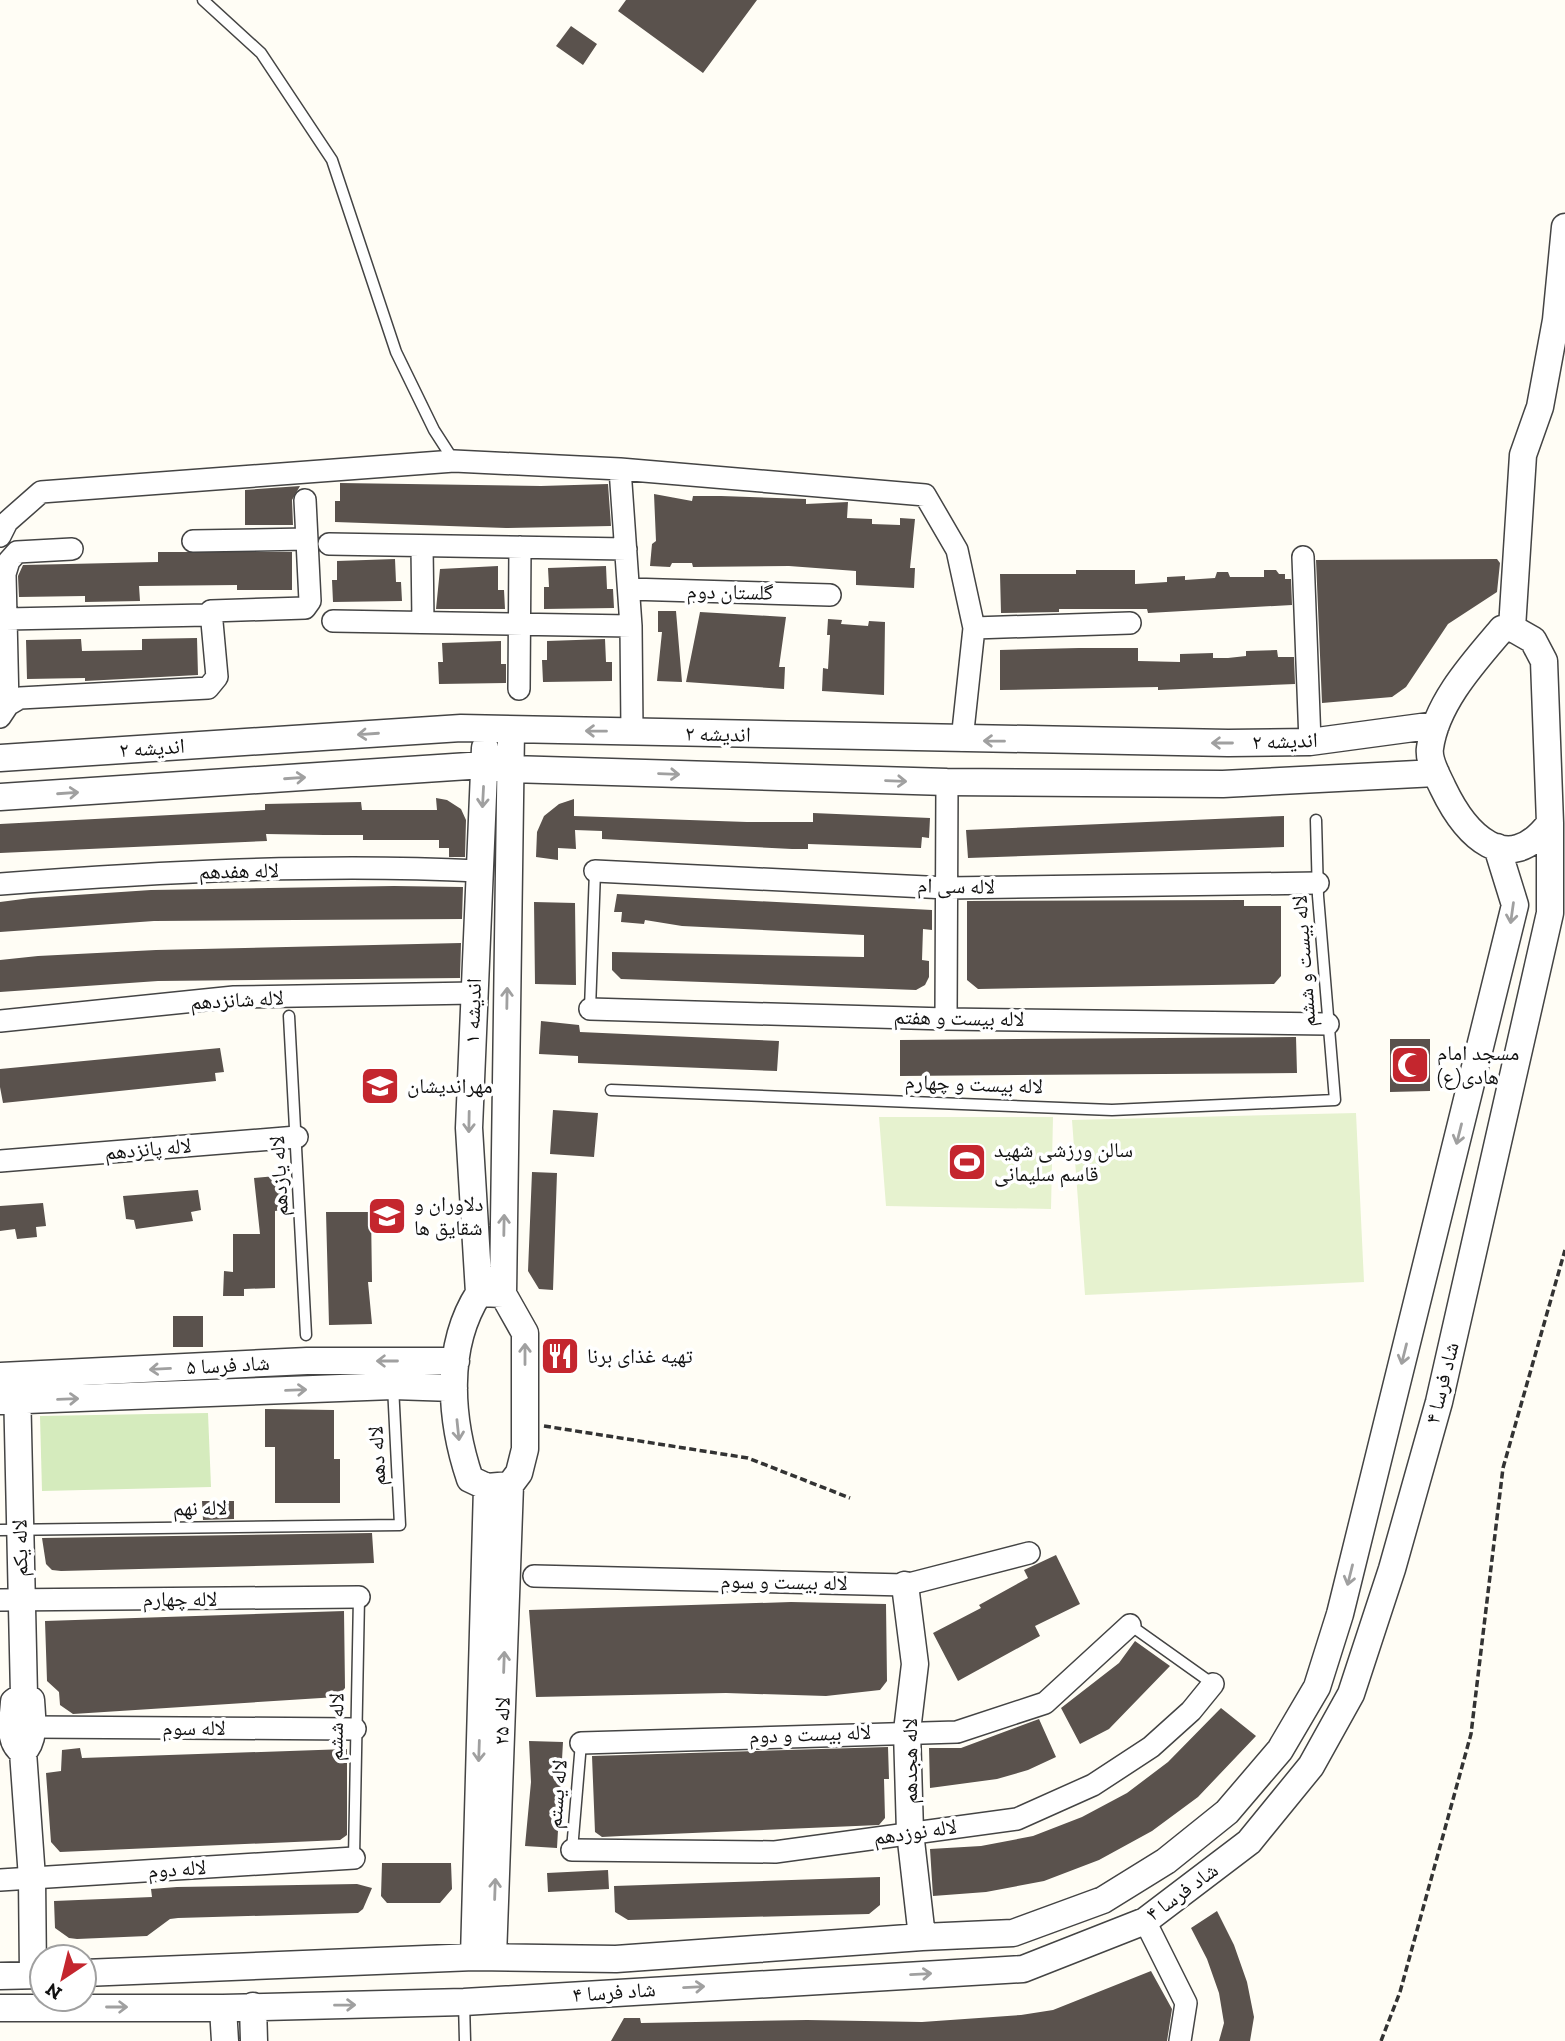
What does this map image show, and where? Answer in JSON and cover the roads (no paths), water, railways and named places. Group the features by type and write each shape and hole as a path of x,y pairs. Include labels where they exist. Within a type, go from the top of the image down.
{"street":[{"path":"1550,823 1528,846 1497,848 1481,841 1462,824 1436,773 1429,752 1444,707 1502,629 1512,628 1523,454 1540,407 1556,320 1565,227"},
{"path":"0,536 7,522 41,492 454,461 620,469 925,495 957,550 974,628 962,740"},
{"path":"620,469 631,626 632,731"},
{"path":"6,619 206,615 211,611 305,608 310,601 305,500"},
{"path":"193,541 307,539"},
{"path":"329,544 626,550"},
{"path":"422,546 423,622"},
{"path":"519,689 520,547"},
{"path":"4,710 5,574 9,561 18,552 72,549"},
{"path":"1303,557 1310,742"},
{"name":"گلستان دوم","path":"629,589 830,594"},
{"path":"4,710 20,698 208,688 217,677 211,611"},
{"path":"333,621 631,626"},
{"path":"974,628 1130,623"},
{"name":"شاد فرسا ۴","path":"0,2008 223,2008 464,2003 1023,1969 1144,1921 1249,1842 1311,1766 1351,1694 1392,1569 1439,1402 1550,913 1550,823 1544,661 1533,640 1512,628"},
{"name":"اندیشه ۲","path":"0,758 498,729 962,740 1310,742 1436,725"},
{"name":"اندیشه ۱","path":"497,767 479,871 469,1128 491,1294 525,1333 525,1449 519,1474 499,1486 470,1479 460,1451 454,1388 460,1331 491,1294 498,729"},
{"path":"1363,736 1373,759 1370,776"},
{"name":"اندیشه ۲","path":"0,797 497,767 947,782 1223,784 1436,773"},
{"path":"946,1019 947,782"},
{"name":"شاد فرسا ۴","path":"98,1972 483,1957 616,1959 922,1937 1013,1934 1103,1900 1166,1861 1227,1812 1280,1751 1317,1687 1340,1614 1515,905 1497,848"},
{"name":"لاله هفدهم","path":"0,884 145,873 410,868 479,871"},
{"name":"لاله سی ام","path":"595,871 947,888 1318,883"},
{"name":"لاله شانزدهم","path":"0,1021 234,997 474,993"},
{"name":"لاله بیست و هفتم","path":"590,1009 946,1019 1328,1024"},
{"name":"لاله پانزدهم","path":"0,1161 296,1137"},
{"name":"شاد فرسا ۵","path":"9,1389 307,1361 456,1361"},
{"name":"شاد فرسا ۵","path":"9,1389 393,1386 454,1388"},
{"name":"لاله یکم","path":"9,1389 11,1600 24,1695 31,1700 15,1723"},
{"name":"لاله ۲۵","path":"483,1957 499,1486"},
{"name":"لاله بیست و سوم","path":"534,1577 905,1585 1029,1553"},
{"name":"لاله هجدهم","path":"905,1585 915,1664 907,1731 910,1832 922,1937"},
{"name":"لاله چهارم","path":"11,1600 359,1597"},
{"name":"لاله بیست و دوم","path":"581,1743 907,1731 957,1732 1045,1703 1130,1625"},
{"name":"لاله نوزدهم","path":"572,1850 775,1852 1017,1819 1093,1785 1151,1747 1191,1711 1213,1684"},
{"path":"15,1723 13,1738 16,1747 23,1752 35,1943"},
{"name":"لاله سوم","path":"15,1723 355,1730"},
{"name":"لاله دوم","path":"0,1880 354,1858"},
{"path":"1144,1921 1186,2003 1180,2041"},
{"path":"616,1959 617,1992"},
{"path":"0,1976 28,1975"},
{"path":"253,2006 254,2041"},
{"path":"223,2008 225,2041"}],"lane":[{"path":"203,0 261,53 332,160 396,352 434,430 454,461"},
{"name":"لاله بیست و ششم","path":"1316,820 1318,883 1335,1100"},
{"path":"590,1009 595,871"},
{"name":"لاله یازدهم","path":"289,1016 306,1335"},
{"name":"لاله بیست و چهارم","path":"611,1090 1112,1110 1335,1100"},
{"name":"لاله دهم","path":"393,1386 400,1525"},
{"name":"لاله نهم","path":"10,1530 400,1525"},
{"name":"لاله ششم","path":"354,1858 359,1597"},
{"path":"1130,1625 1213,1684"},
{"name":"لاله یستم","path":"572,1850 581,1743"},
{"path":"464,2003 465,2041"}],"place":[{"name":"مسجد امام هادی(ع)","path":"1410,1065"},
{"name":"مهراندیشان","path":"380,1086"},
{"name":"سالن ورزشی شهید قاسم سلیمانی","path":"967,1162"},
{"name":"دلاوران و شقایق ها","path":"387,1216"},
{"name":"تهیه غذای برنا","path":"560,1356"}]}
